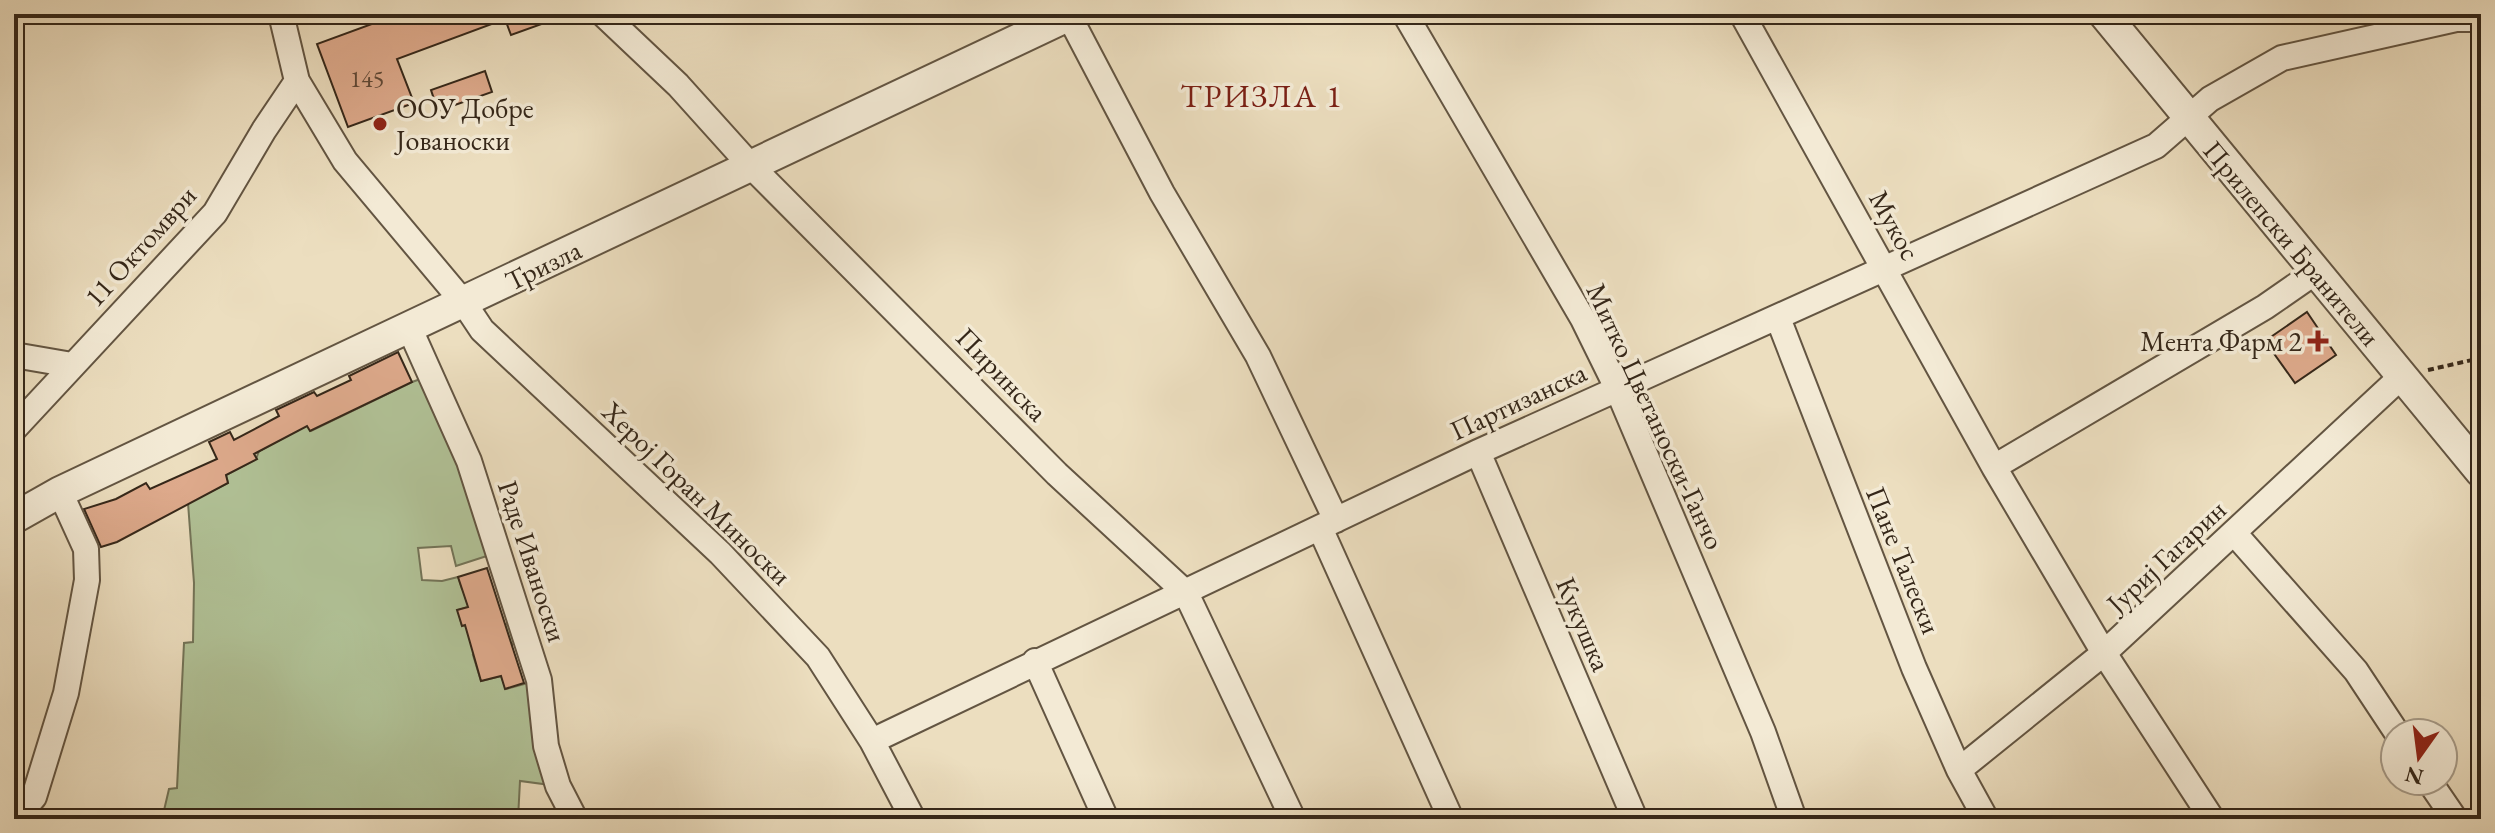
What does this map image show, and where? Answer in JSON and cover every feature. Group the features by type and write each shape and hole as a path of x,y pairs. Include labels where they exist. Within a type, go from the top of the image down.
{"street":[{"path":"281,14 297,81 345,161 464,303"},
{"name":"Пиринска","path":"603,14 678,85 750,165 1057,474 1186,593 1293,819"},
{"name":"Митко Цветаноски-Ганчо","path":"1405,14 1583,319 1617,388 1763,732 1794,819"},
{"name":"Мукос","path":"1742,14 1994,467 2104,653 2212,819"},
{"name":"Прилепски Бранители","path":"2104,14 2481,472"},
{"path":"1070,15 1162,193 1258,356 1451,819"},
{"name":"Тризла","path":"14,518 60,492 1070,15"},
{"name":"Партизанска","path":"872,741 1478,452 2156,146 2210,99 2282,58 2456,19 2481,19"},
{"name":"11 Октомври","path":"14,429 215,213 297,81"},
{"path":"1994,467 2265,307 2317,271"},
{"name":"Херој Горан Миноски","path":"464,303 482,330 720,553 818,657 872,741 913,819"},
{"name":"Пане Талески","path":"1778,318 1914,668 1959,770 1986,819"},
{"name":"Раде Иваноски","path":"409,327 469,461 539,680 546,746 558,786 575,819"},
{"path":"14,355 72,365"},
{"name":"Јуриј Гагарин","path":"1959,770 2104,653 2403,375"},
{"name":"Кукушка","path":"1478,452 1635,819"},
{"path":"15,819 34,797 66,693 87,580 86,549 60,492"},
{"path":"2235,534 2356,671 2386,717"},
{"path":"1035,661 1106,819"},
{"path":"2440,797 2455,819"}],"path":[{"path":"2403,375 2481,358"}],"green space":[{"path":"432,375 499,552 456,566 451,546 418,548 422,580 442,581 458,577 462,589 476,605 458,610 462,626 479,621 483,631 521,620 526,640 473,655 481,681 501,676 506,689 539,680 558,786 520,781 518,819 162,819 169,789 177,788 184,643 193,642 194,583 188,503 228,483 226,475 256,459 259,451 307,425 311,431"}],"building":[{"path":"399,14 564,16 511,35 505,19 397,59 414,103 348,127 317,44"},
{"path":"485,71 492,92 438,111 431,90"},
{"path":"2307,312 2336,355 2295,383 2265,341"},
{"path":"398,352 412,382 310,431 307,426 254,454 257,459 226,475 228,483 117,542 101,547 84,509 116,499 146,483 150,489 217,459 209,442 230,432 234,440 279,416 276,410 314,392 317,396 351,380 349,376"},
{"path":"487,568 524,683 505,689 501,676 481,681 465,625 462,626 457,610 468,607 458,577"}],"place":[{"name":"ООУ Добре Јованоски","path":"380,124"},
{"name":"Мента Фарм 2","path":"2318,341"}],"district":[{"name":"ТРИЗЛА 1","path":"1262,96"}]}
